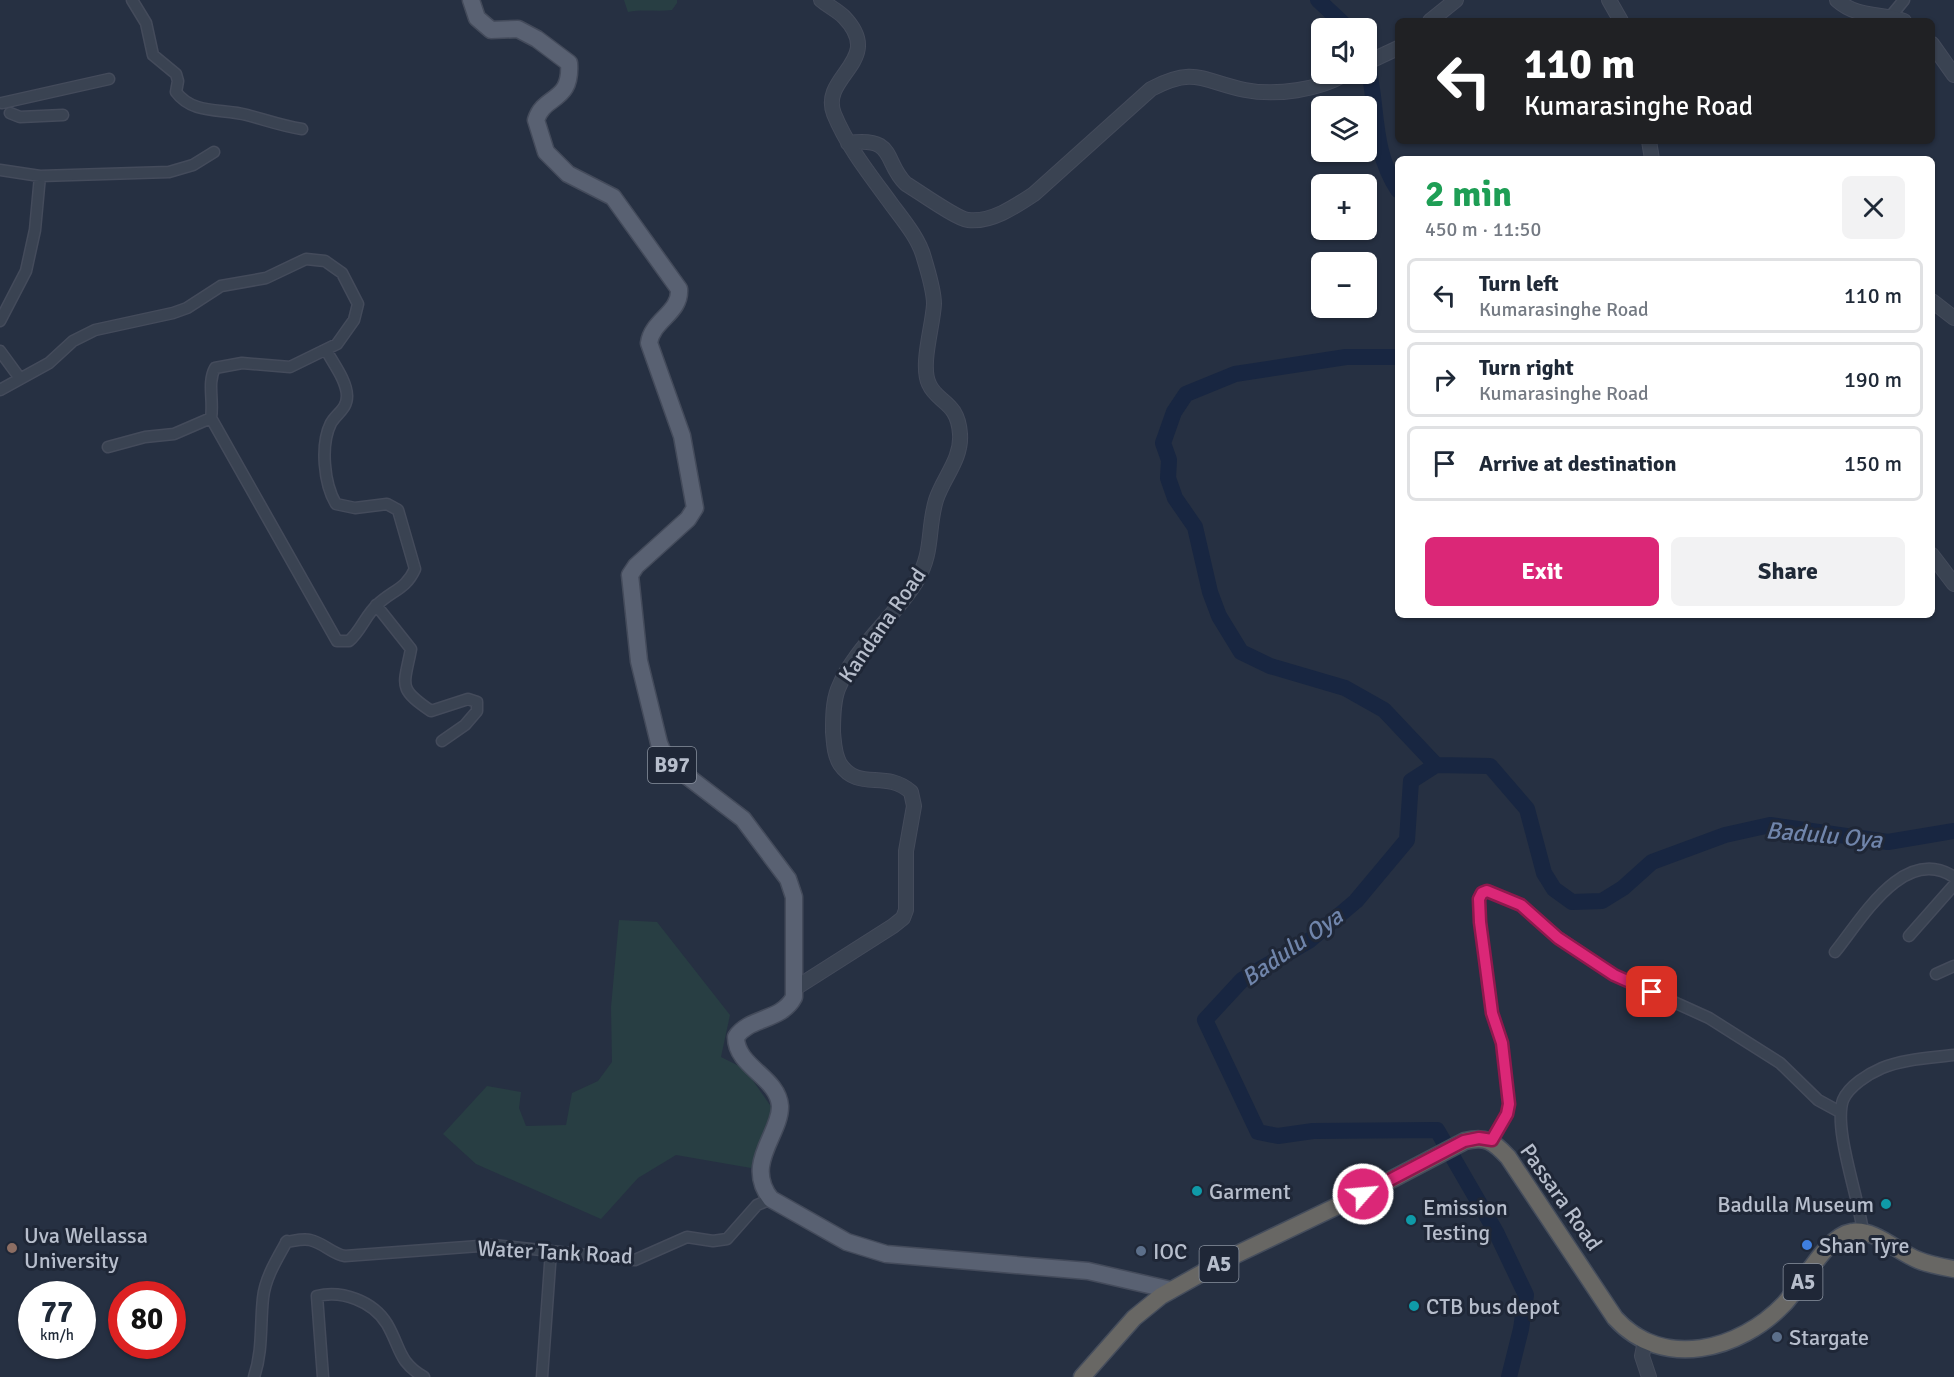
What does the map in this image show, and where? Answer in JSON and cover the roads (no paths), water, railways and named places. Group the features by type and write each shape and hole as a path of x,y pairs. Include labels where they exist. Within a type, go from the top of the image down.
{"highway":[{"name":"Passara Road","path":"1082,1377 1134,1318 1171,1290 1227,1259 1381,1185 1464,1141 1479,1138 1492,1140 1508,1157 1608,1309 1628,1331 1666,1350 1693,1351 1745,1333 1783,1306 1837,1239 1852,1232 1863,1232"},
{"path":"1863,1232 1919,1260 1954,1269"}],"main road":[{"name":"B97","path":"471,0 477,18 491,30 518,29 537,39 569,63 570,79 562,92 540,111 536,120 546,152 568,174 613,197 679,289 680,298 676,306 652,331 649,343 682,436 695,508 688,519 636,566 630,575 639,661 659,743 666,759 742,819 788,879 794,897 794,988"},
{"path":"794,988 794,997 784,1010 744,1029 736,1037 738,1050 774,1090 779,1102 778,1115 762,1160 763,1183 771,1198 847,1242 886,1254 1088,1271 1171,1290"}],"street":[{"path":"132,0 146,23 153,55 176,74 178,81 176,92 182,100 204,110 245,114 279,126 302,129"},
{"name":"Kandana Road","path":"794,988 893,926 903,918 906,910 906,851 914,806 911,792 891,780 863,780 849,774 839,762 834,746 833,714 838,690 843,681 860,653 915,583 928,557 936,500 957,458 960,435 957,417 950,404 929,385 926,371 934,302 924,255 908,227 848,142 833,112 832,93 856,58 858,41 843,16 821,0"},
{"path":"1434,18 1456,0"},
{"path":"1609,0 1619,18"},
{"path":"1837,0 1846,8 1871,18"},
{"path":"1890,17 1904,0"},
{"path":"1882,18 1894,18"},
{"path":"1935,48 1954,75"},
{"path":"1377,58 1393,51"},
{"path":"848,142 866,140 882,147 892,157 898,176 906,184 967,220 986,218 1013,208 1034,194 1151,89 1173,77 1196,76 1246,90 1272,92 1320,84"},
{"path":"63,116 5,115 1,102 109,79"},
{"path":"0,170 40,176 169,172 193,165 214,152"},
{"path":"0,321 26,271 35,230 40,176"},
{"path":"0,390 19,377 49,363 73,341 95,330 173,314 221,286 266,278 306,259 325,261 342,273 358,304 354,320 337,344 290,367 262,367 242,363 214,368 210,378 213,403 211,418 337,642 349,641 360,631 376,605 409,582 415,569 398,510 387,504 355,508 336,504 328,490 325,465 328,433 332,423 345,406 347,394 326,350"},
{"path":"1935,303 1954,318"},
{"path":"0,351 19,377"},
{"path":"108,447 145,437 174,435 211,418"},
{"path":"1935,559 1954,584"},
{"path":"376,605 411,649 404,683 408,696 431,711 468,699 477,702 477,711 471,718 442,741"},
{"path":"1835,952 1885,891 1904,874 1931,869 1954,877"},
{"path":"1909,936 1954,885"},
{"path":"1492,1140 1507,1114 1509,1104 1502,1043 1492,1013 1480,922 1479,899 1482,893 1487,891 1521,905 1558,938 1614,975 1709,1018 1780,1063 1818,1100 1840,1112"},
{"path":"1936,974 1954,966"},
{"path":"1863,1232 1840,1112 1844,1098 1860,1081 1882,1068 1907,1061 1954,1055"},
{"name":"Water Tank Road","path":"254,1377 263,1329 263,1298 268,1278 287,1242 308,1239 321,1243 337,1255 345,1256 493,1245 635,1260 687,1237 712,1241 727,1239 757,1205 771,1198"},
{"path":"542,1377 551,1251"},
{"path":"323,1377 317,1296 333,1293 350,1296 381,1315 403,1361 424,1377"},
{"path":"1645,1341 1642,1356 1649,1377"}],"waterway":[{"path":"1318,0 1337,18"},
{"path":"1371,84 1379,142 1389,174 1395,185"},
{"path":"1395,357 1346,357 1235,374 1186,394 1174,412 1163,443 1169,460 1168,478 1175,498 1195,527 1210,592 1219,616 1241,652 1270,666 1345,688 1384,710 1436,765"},
{"name":"Badulu Oya","path":"1509,1377 1521,1329 1526,1295 1496,1232 1437,1130 1313,1131 1278,1136 1258,1132 1205,1020 1242,980 1310,940 1356,901 1407,840 1411,781 1436,765 1490,766 1527,809 1544,873 1554,889 1572,902 1602,901 1623,888 1652,862 1725,835 1770,825 1888,842 1954,831"}],"place":[{"name":"Garment","path":"1197,1191"},
{"name":"Badulla Museum","path":"1886,1204"},
{"name":"Emission Testing","path":"1411,1220"},
{"name":"Shan Tyre","path":"1807,1245"},
{"name":"Uva Wellassa University","path":"12,1248"},
{"name":"IOC","path":"1141,1251"},
{"name":"CTB bus depot","path":"1414,1306"},
{"name":"Stargate","path":"1777,1337"}]}
